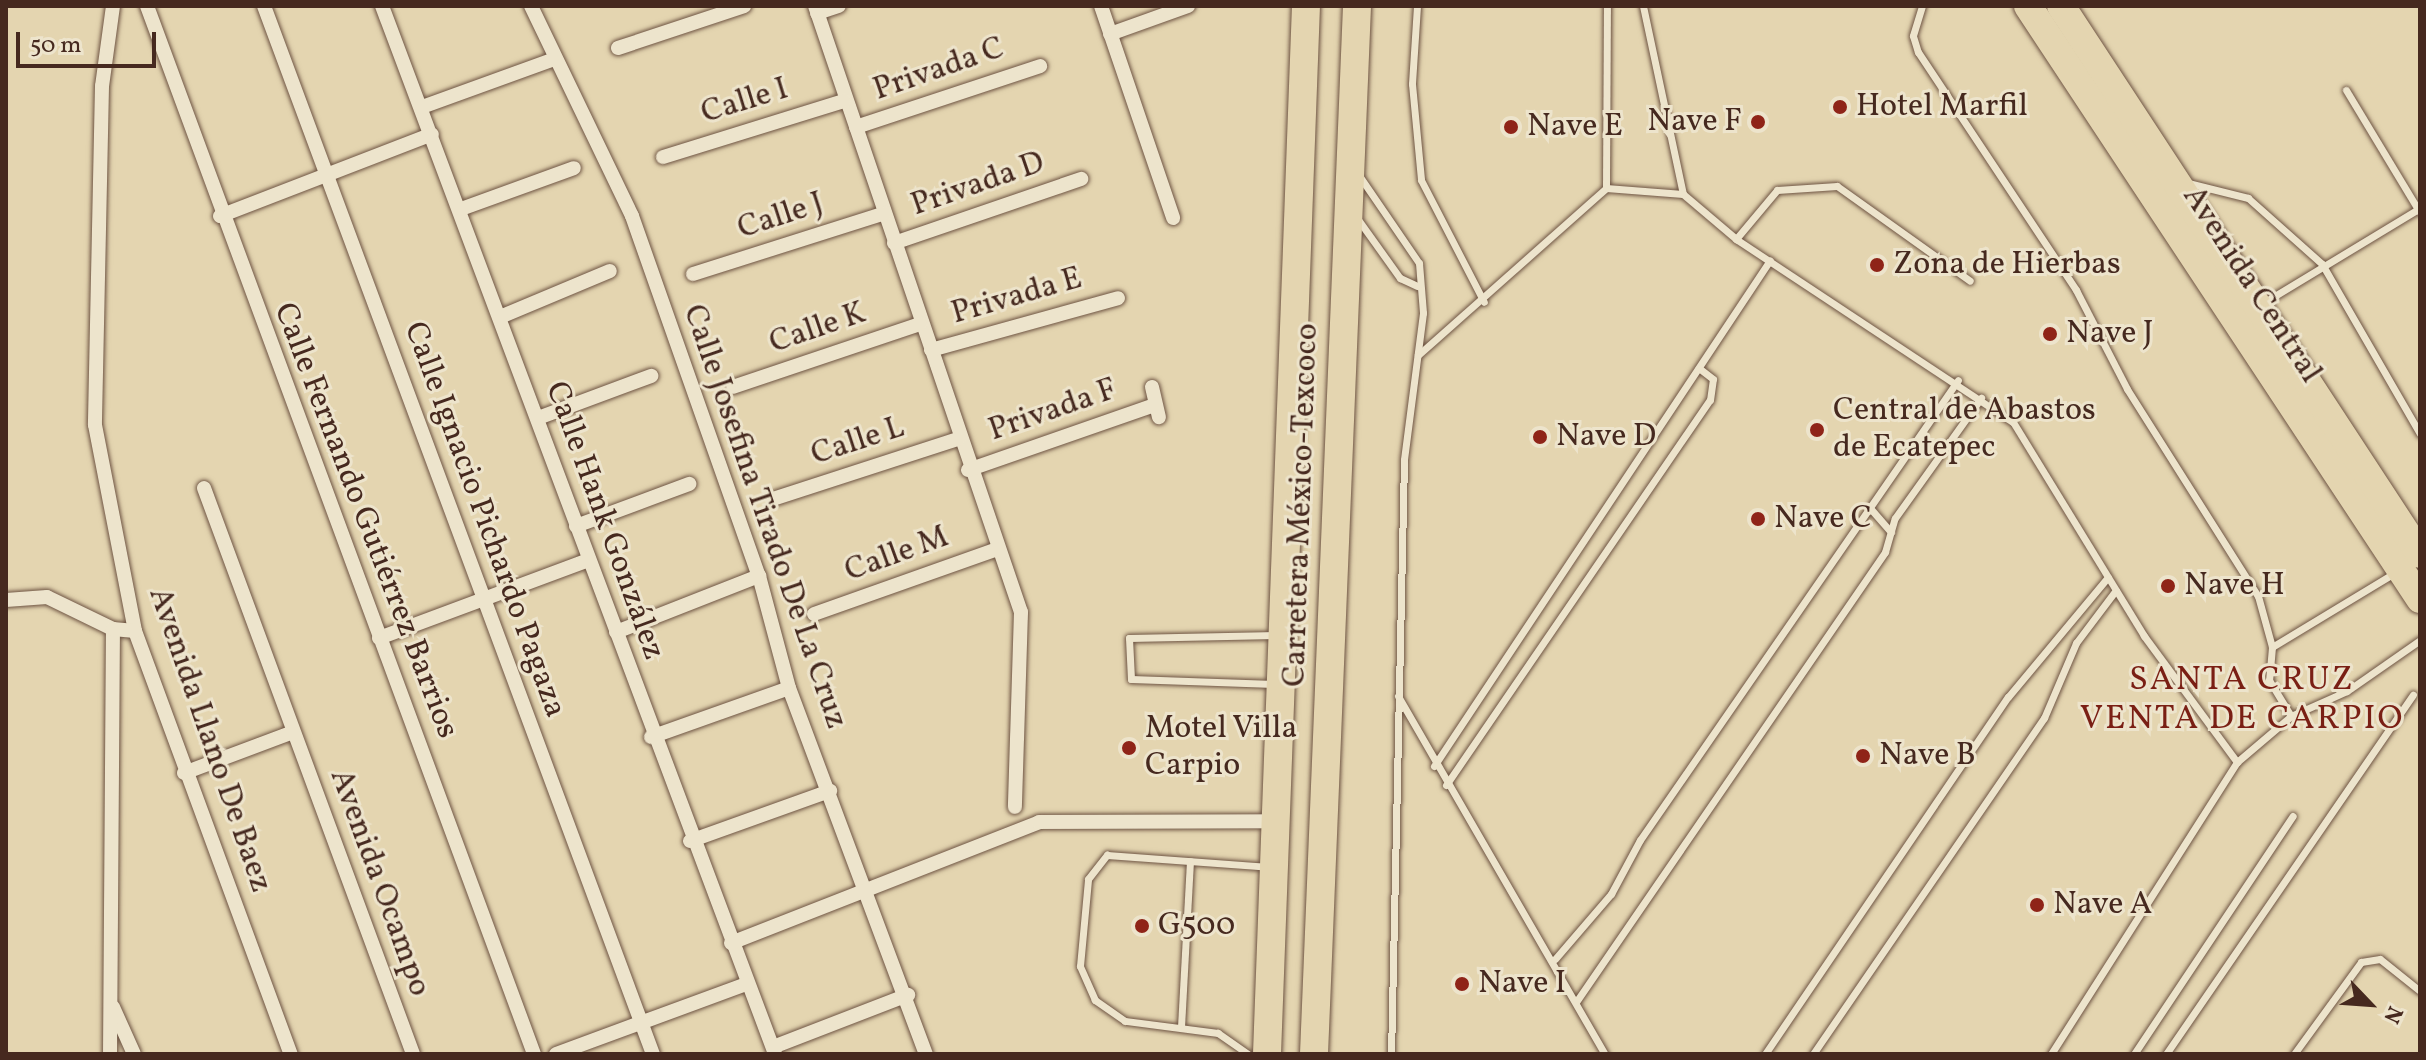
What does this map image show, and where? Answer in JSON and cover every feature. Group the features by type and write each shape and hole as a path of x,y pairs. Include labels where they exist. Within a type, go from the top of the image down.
{"highway":[{"name":"Carretera México-Texcoco","path":"1267,1054 1306,6"},
{"name":"Carretera México-Texcoco","path":"1314,1054 1357,6"},
{"name":"Avenida Central","path":"2028,6 2414,552"},
{"name":"Avenida Central","path":"2061,6 2258,306 2414,552 2420,599"},
{"path":"1282,648 1331,613"},
{"path":"1282,648 1304,645 1329,659"}],"street":[{"name":"Avenida Llano De Baez","path":"113,6 102,86 95,425 135,631 184,773 291,1054"},
{"name":"Calle Fernando Gutiérrez Barrios","path":"147,6 220,216 534,1054"},
{"name":"Calle Ignacio Pichardo Pagaza","path":"264,6 653,1054"},
{"name":"Calle Hank González","path":"382,6 461,209 690,841 774,1051"},
{"name":"Calle Josefina Tirado De La Cruz","path":"531,6 552,60 632,216 759,576 789,688 868,887 926,1054"},
{"path":"618,48 744,6"},
{"path":"839,6 816,10 1022,627 1015,807"},
{"path":"1101,6 1173,218"},
{"path":"1110,34 1188,6"},
{"path":"422,107 552,60"},
{"name":"Privada C","path":"856,127 1040,66"},
{"name":"Calle I","path":"663,157 844,101"},
{"path":"220,216 432,134"},
{"path":"461,209 574,168"},
{"name":"Privada D","path":"894,243 1081,179"},
{"name":"Calle J","path":"693,274 885,213"},
{"path":"500,317 610,271"},
{"name":"Privada E","path":"931,350 1118,298"},
{"name":"Calle K","path":"733,387 920,324"},
{"path":"538,418 651,376"},
{"name":"Privada F","path":"968,470 1157,411 1152,387"},
{"name":"Calle L","path":"776,498 958,439"},
{"path":"576,526 689,484"},
{"name":"Avenida Ocampo","path":"204,488 413,1054"},
{"name":"Calle M","path":"814,614 998,549"},
{"path":"379,638 589,560"},
{"path":"616,632 759,576"},
{"path":"6,600 47,597 113,629 135,631"},
{"path":"110,1054 113,629"},
{"path":"651,737 789,688"},
{"path":"184,773 293,732"},
{"path":"690,841 830,791"},
{"path":"731,943 1039,822 1276,821"},
{"path":"556,1054 746,984"},
{"path":"774,1051 908,995"},
{"path":"110,999 134,1054"}],"lane":[{"path":"1417,6 1412,84 1421,180 1484,302"},
{"path":"1418,355 1484,302 1606,188 1607,6"},
{"path":"1643,6 1683,194"},
{"path":"1922,6 1913,36 1918,52 2076,290 2127,389 2224,536 2258,596 2272,647 2269,680 2291,716"},
{"path":"2258,306 2322,264 2419,210 2346,90"},
{"path":"1350,165 1401,229 1419,263 1418,355 1404,460 1391,1054"},
{"path":"2176,181 2248,198 2322,264 2420,434"},
{"path":"1736,239 1777,190 1837,186 1970,281"},
{"path":"1606,188 1683,194 1736,239 1958,380 2013,422 2116,590 2237,762"},
{"path":"1349,209 1400,278 1417,286"},
{"path":"1434,766 1770,260"},
{"path":"1446,785 1710,400 1713,379 1699,368"},
{"path":"1555,959 1611,894 1640,840 1958,380"},
{"path":"1576,1002 1885,552 1891,532 1981,398"},
{"path":"1870,508 1891,532"},
{"path":"2272,647 2414,552"},
{"path":"1765,1054 1958,767 2061,642 2108,577"},
{"path":"1813,1054 2044,718 2076,643 2116,590"},
{"path":"1132,634 1282,648 1127,676 1132,634"},
{"path":"2051,1054 2237,762 2291,716 2347,691 2420,640"},
{"path":"2061,642 2076,643"},
{"path":"2166,1054 2413,695"},
{"path":"1398,696 1434,766 1555,959 1605,1054"},
{"path":"2134,1054 2293,816"},
{"path":"1248,1054 1218,1033 1114,1016 1095,1000 1080,966 1088,879 1097,862 1107,855 1275,867"},
{"path":"1181,1027 1190,861"},
{"path":"2294,1054 2361,962 2380,959 2420,991"}],"place":[{"name":"Hotel Marfil","path":"1840,107"},
{"name":"Nave F","path":"1758,122"},
{"name":"Nave E","path":"1511,127"},
{"name":"Zona de Hierbas","path":"1877,265"},
{"name":"Nave J","path":"2050,334"},
{"name":"Central de Abastos de Ecatepec","path":"1817,430"},
{"name":"Nave D","path":"1540,437"},
{"name":"Nave C","path":"1758,519"},
{"name":"Nave H","path":"2168,586"},
{"name":"Motel Villa Carpio","path":"1129,748"},
{"name":"Nave B","path":"1863,756"},
{"name":"Nave A","path":"2037,905"},
{"name":"G500","path":"1142,926"},
{"name":"Nave I","path":"1462,984"}],"district":[{"name":"SANTA CRUZ VENTA DE CARPIO","path":"2242,700"}]}
